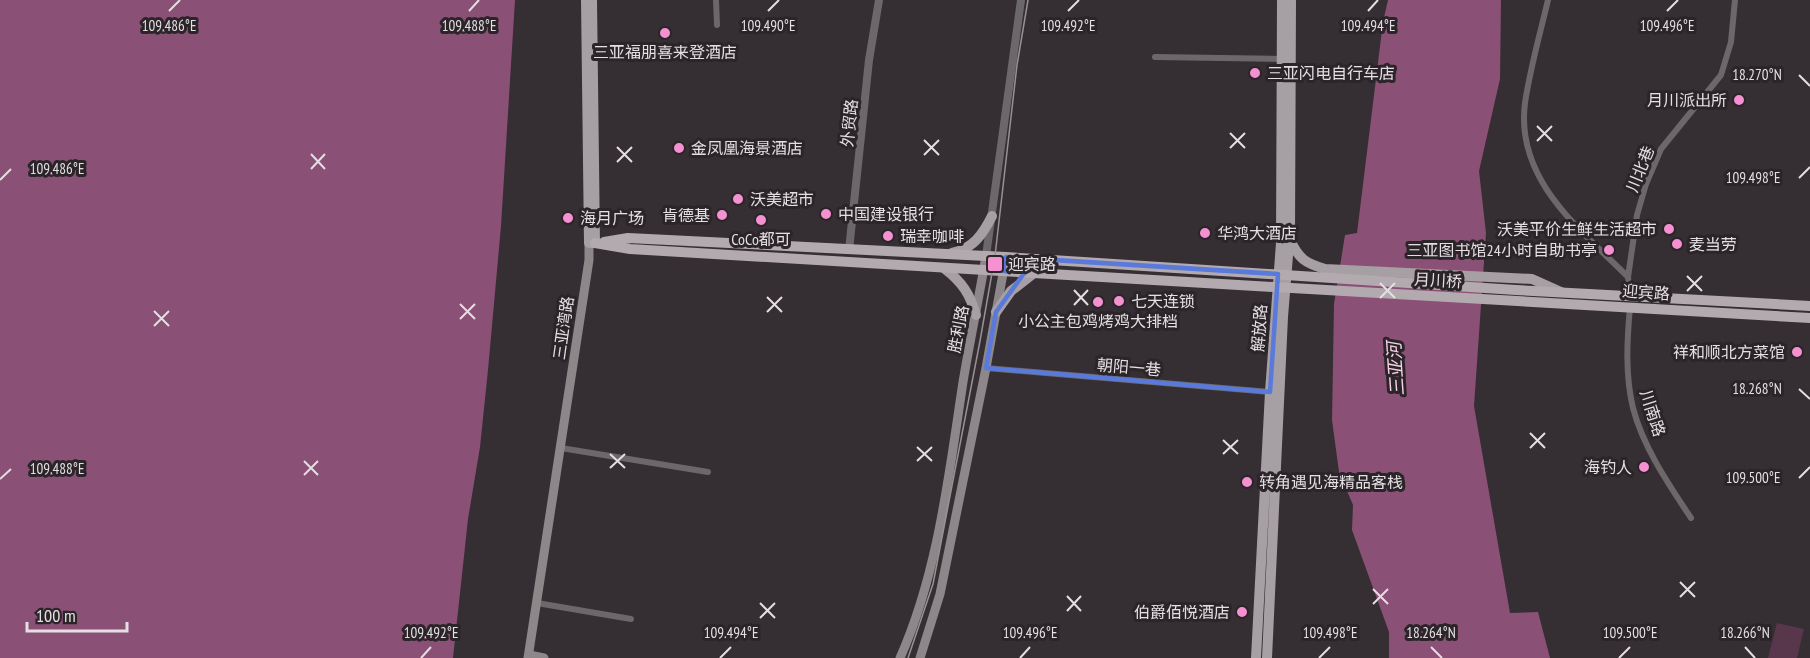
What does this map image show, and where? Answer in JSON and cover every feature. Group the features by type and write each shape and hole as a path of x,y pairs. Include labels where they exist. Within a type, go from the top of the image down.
{"highway":[{"path":"592,243 628,238 1006,256 1282,274 1324,273"},
{"path":"592,243 630,249 1281,287"},
{"name":"月川桥","path":"1324,273 1517,289"},
{"name":"月川桥","path":"1281,287 1322,290 1517,289"},
{"name":"迎宾路","path":"1517,289 1630,301 1810,306"},
{"name":"迎宾路","path":"1517,289 1810,318"}],"main road":[{"name":"三亚湾路","path":"586,0 592,243"},
{"name":"三亚湾路","path":"529,656 592,243 592,0"},
{"name":"解放路","path":"1256,658 1270,392 1282,274 1282,0"},
{"name":"解放路","path":"1282,274 1290,240 1291,0"},
{"path":"950,254 968,248 975,242 992,216"},
{"path":"1290,240 1301,258 1324,273"},
{"name":"胜利路","path":"900,658 918,615 931,562 957,429 986,256"},
{"name":"胜利路","path":"920,658 940,594 986,368 1006,256"},
{"path":"945,269 963,284 976,315"},
{"path":"996,312 1011,291 1034,273"},
{"name":"解放路","path":"1267,658 1281,287"},
{"path":"529,656 544,658"}],"street":[{"path":"716,0 717,25"},
{"name":"外贸路","path":"849,250 869,60 879,0"},
{"name":"胜利路","path":"986,256 1021,0"},
{"path":"1548,0 1525,104 1525,132 1531,160 1544,187 1559,208 1628,278"},
{"name":"川北巷","path":"1630,301 1628,278 1637,215 1653,166 1661,149 1721,75 1731,42 1735,0"},
{"path":"1155,57 1283,59"},
{"name":"川南路","path":"1630,301 1627,338 1628,376 1634,408 1644,437 1690,518"},
{"name":"朝阳一巷","path":"986,368 1270,392"},
{"path":"561,448 708,472"},
{"path":"537,603 631,619"}],"highlighted area":[{"path":"1006,257 1278,274 1270,392 986,368 996,312 1025,272 1003,271"}],"shaded area":[{"path":"1777,623 1804,629 1797,658 1768,658"}],"water":[{"path":"0,0 515,0 501,226 488,370 480,447 468,519 453,658 0,658"},
{"name":"三亚河","path":"1388,0 1501,0 1500,79 1479,171 1486,233 1474,406 1510,613 1538,612 1550,658 1389,658 1389,632 1352,530 1353,505 1339,472 1332,420 1334,304 1345,235 1357,233 1383,22"}],"tram line":[{"path":"908,658 933,584 980,341 995,256 1017,65 1028,0"}],"place":[{"name":"三亚福朋喜来登酒店","path":"665,33"},
{"name":"三亚闪电自行车店","path":"1255,73"},
{"name":"月川派出所","path":"1739,100"},
{"name":"金凤凰海景酒店","path":"679,148"},
{"name":"沃美超市","path":"738,199"},
{"name":"中国建设银行","path":"826,214"},
{"name":"肯德基","path":"722,215"},
{"name":"海月广场","path":"568,218"},
{"name":"CoCo都可","path":"761,220"},
{"name":"沃美平价生鲜生活超市","path":"1669,229"},
{"name":"华鸿大酒店","path":"1205,233"},
{"name":"瑞幸咖啡","path":"888,236"},
{"name":"麦当劳","path":"1677,244"},
{"name":"三亚图书馆24小时自助书亭","path":"1609,250"},
{"name":"迎宾路","path":"995,264"},
{"name":"七天连锁","path":"1119,301"},
{"name":"小公主包鸡烤鸡大排档","path":"1098,302"},
{"name":"祥和顺北方菜馆","path":"1797,352"},
{"name":"海钓人","path":"1644,467"},
{"name":"转角遇见海精品客栈","path":"1247,482"},
{"name":"伯爵佰悦酒店","path":"1242,612"}]}
